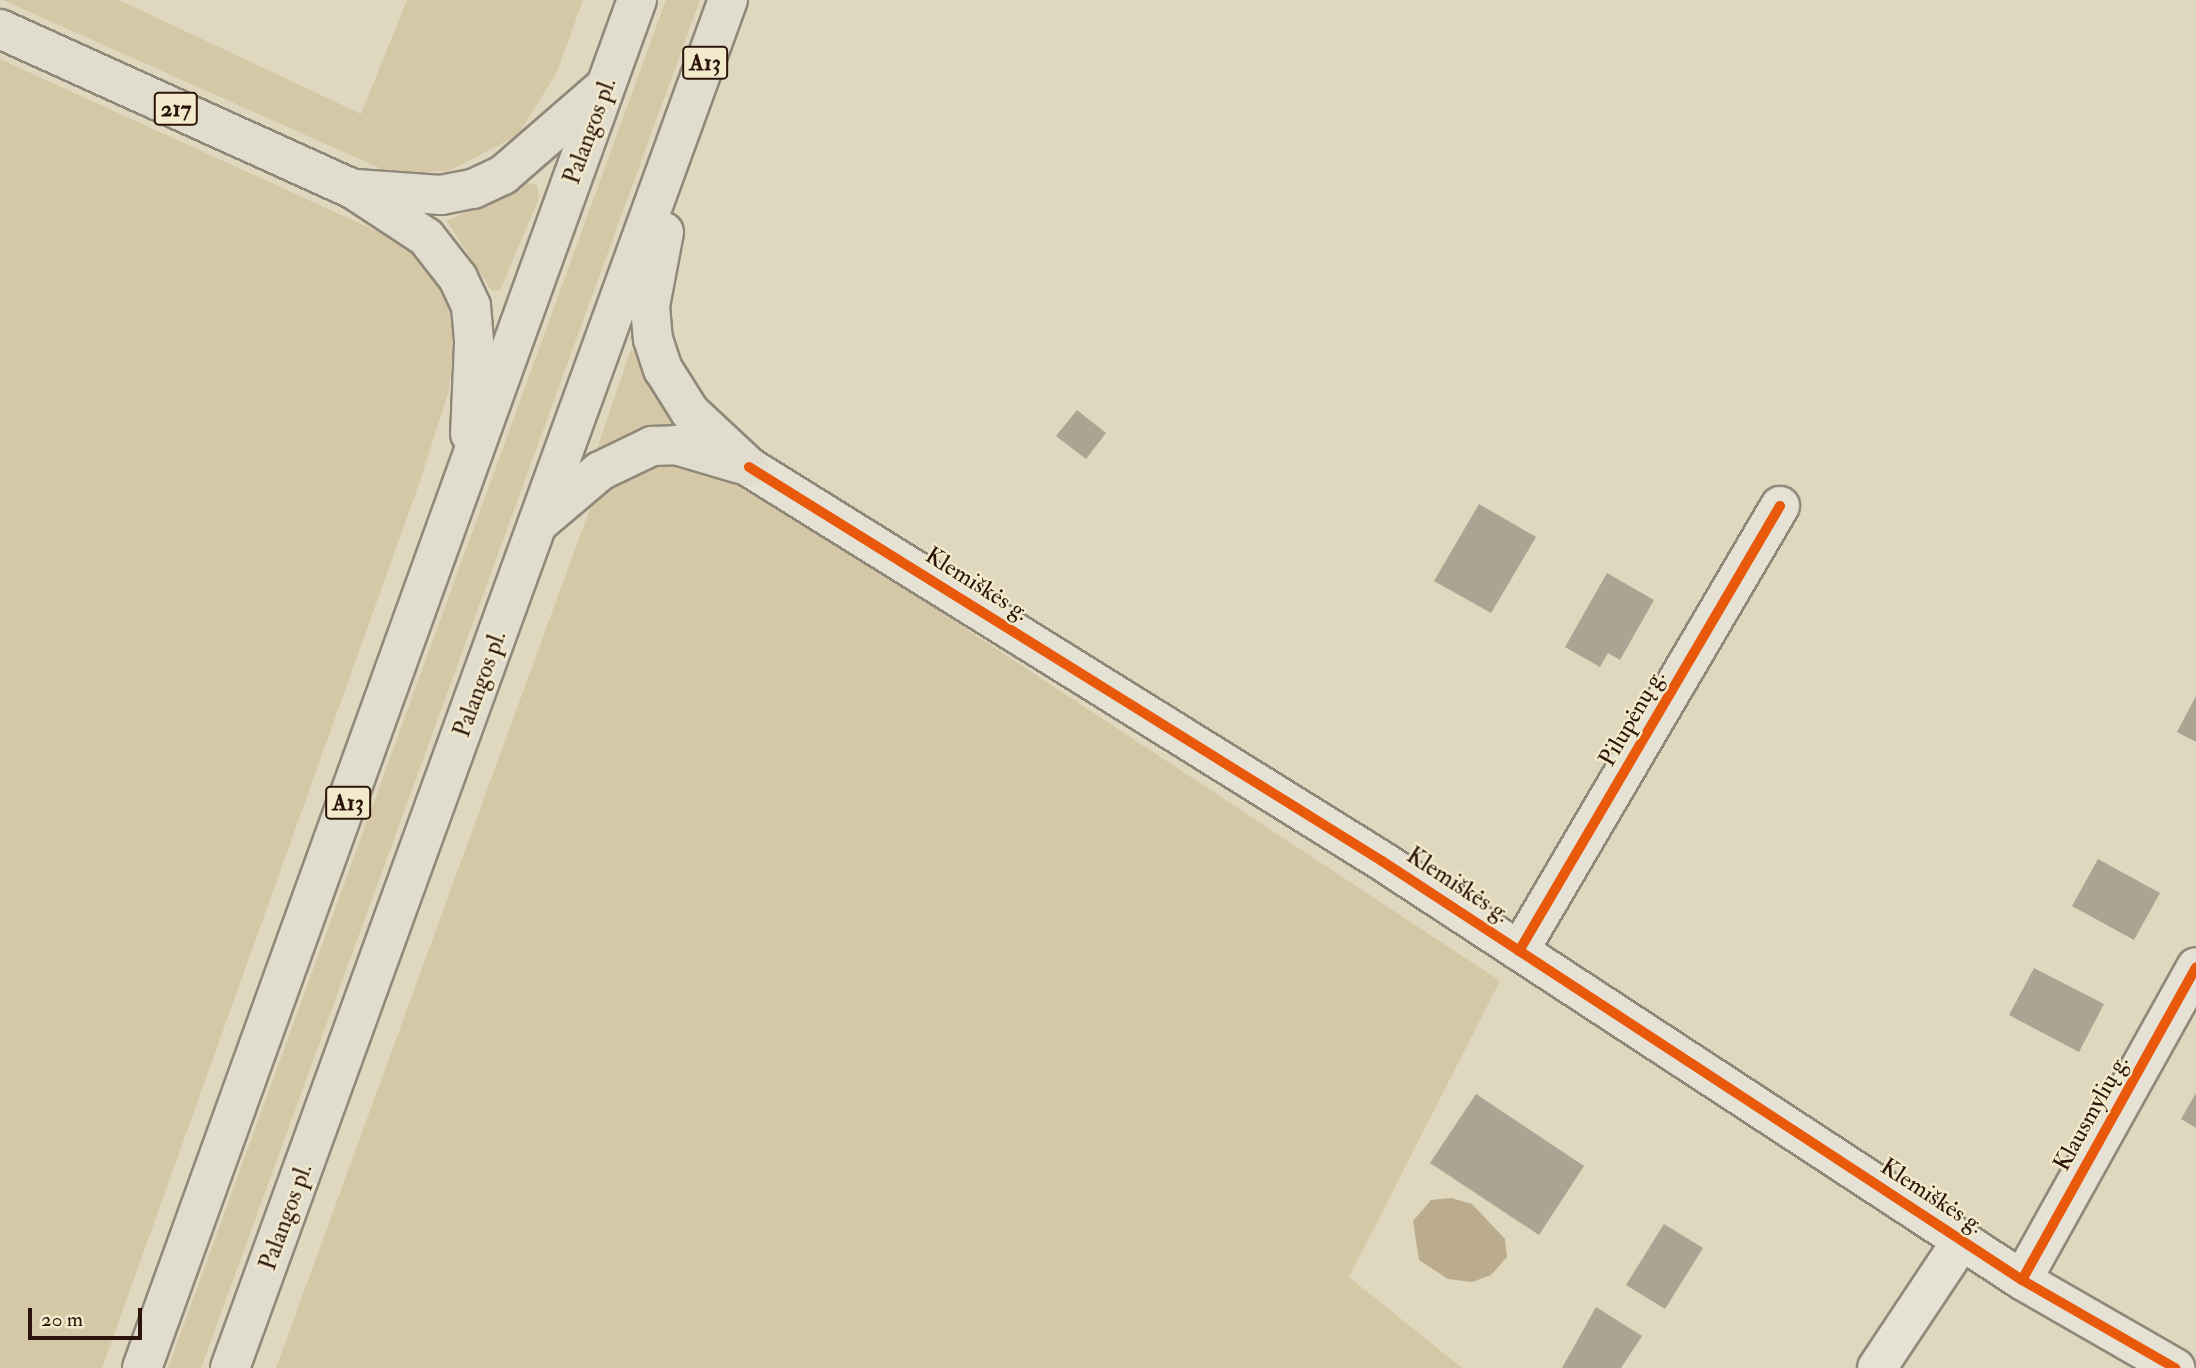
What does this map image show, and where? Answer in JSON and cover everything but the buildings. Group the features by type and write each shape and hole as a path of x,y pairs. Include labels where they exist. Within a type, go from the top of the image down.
{"main road":[{"name":"Palangos pl.","path":"142,1368 467,476 637,0"},
{"name":"Palangos pl.","path":"230,1368 728,0"},
{"name":"217","path":"0,29 353,189"},
{"path":"353,189 441,195 473,189 503,174 607,84"},
{"path":"682,126 650,306 653,339 675,393 749,467"},
{"path":"353,189 426,237 445,256 471,306 467,476"},
{"path":"540,522 600,471 652,446 676,445 749,467"}],"street":[{"name":"Klemiškės g.","path":"749,467 1519,951 2022,1280 2175,1368"},
{"name":"Pilupėnų g.","path":"1519,951 1780,506"},
{"name":"Klausmylių g.","path":"2022,1280 2196,967"},
{"path":"1877,1368 1962,1240"}],"shaded area":[{"path":"3,0 119,0 361,114 407,0 583,0 557,72 518,135 449,171 393,174"},
{"path":"666,0 700,0 201,1368 168,1368"},
{"path":"0,59 383,234 411,252 438,286 455,323 449,390 419,484 102,1368 0,1368"},
{"path":"527,183 537,185 539,198 500,291 491,290 447,221"},
{"path":"631,349 639,351 676,425 596,452"},
{"path":"683,460 730,473 1500,981 1349,1277 1462,1368 276,1368 593,500 626,475"},
{"path":"1451,1198 1472,1204 1505,1239 1507,1257 1491,1275 1472,1282 1448,1279 1419,1260 1413,1221 1431,1200"}],"cycle path":[{"path":"749,467 1382,861 2022,1280 2175,1368"},
{"path":"1519,951 1780,506"},
{"path":"2022,1280 2196,967"}]}
